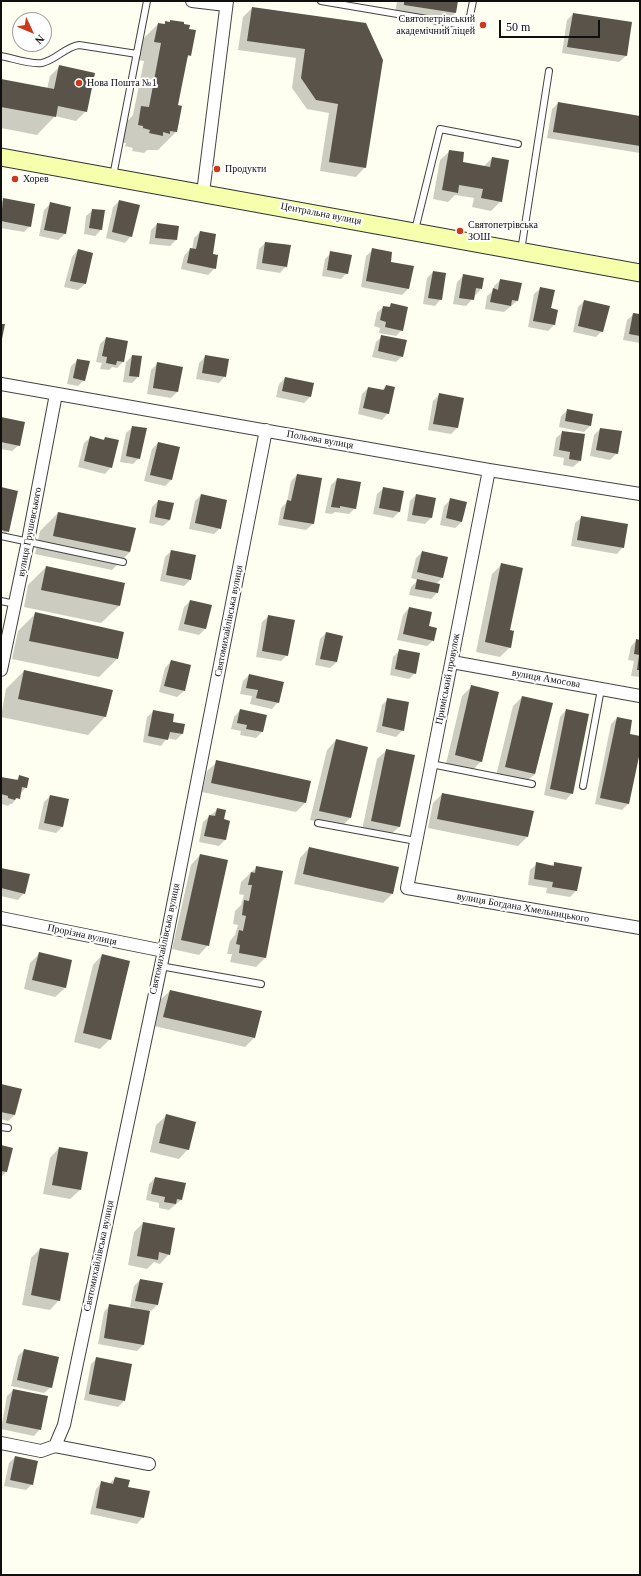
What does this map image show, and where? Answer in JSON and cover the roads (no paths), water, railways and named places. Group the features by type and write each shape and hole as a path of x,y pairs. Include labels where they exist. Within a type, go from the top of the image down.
{"main road":[{"name":"Центральна вулиця","path":"1,157 640,273"}],"street":[{"path":"192,1 227,3 203,193"},
{"name":"Польова вулиця","path":"1,384 489,470 640,494"},
{"name":"вулиця Грушевського","path":"1,670 28,541 56,394"},
{"name":"Святомихайлівська вулиця","path":"55,1446 64,1424 164,951 266,430"},
{"name":"Приміський провулок","path":"407,888 489,470"},
{"name":"вулиця Амосова","path":"452,662 640,696"},
{"name":"вулиця Богдана Хмельницького","path":"407,888 640,928"},
{"name":"Прорізна вулиця","path":"1,918 164,951"},
{"path":"1,1443 41,1451 55,1446 148,1464"}],"lane":[{"path":"113,178 147,1"},
{"path":"321,1 468,26 473,1"},
{"path":"1,56 41,63 50,60 71,46 79,45 136,54"},
{"path":"521,251 549,71"},
{"path":"414,232 440,129 518,144"},
{"path":"1,536 123,562"},
{"path":"1,602 15,604"},
{"path":"583,786 601,689"},
{"path":"431,764 532,784"},
{"path":"318,823 416,841"},
{"path":"160,966 261,984"}],"place":[{"name":"Святопетрівський академічний ліцей","path":"483,25"},
{"name":"Нова Пошта №1","path":"79,83"},
{"name":"Продукти","path":"217,169"},
{"name":"Хорев","path":"15,179"},
{"name":"Святопетрівська ЗОШ","path":"460,231"}]}
